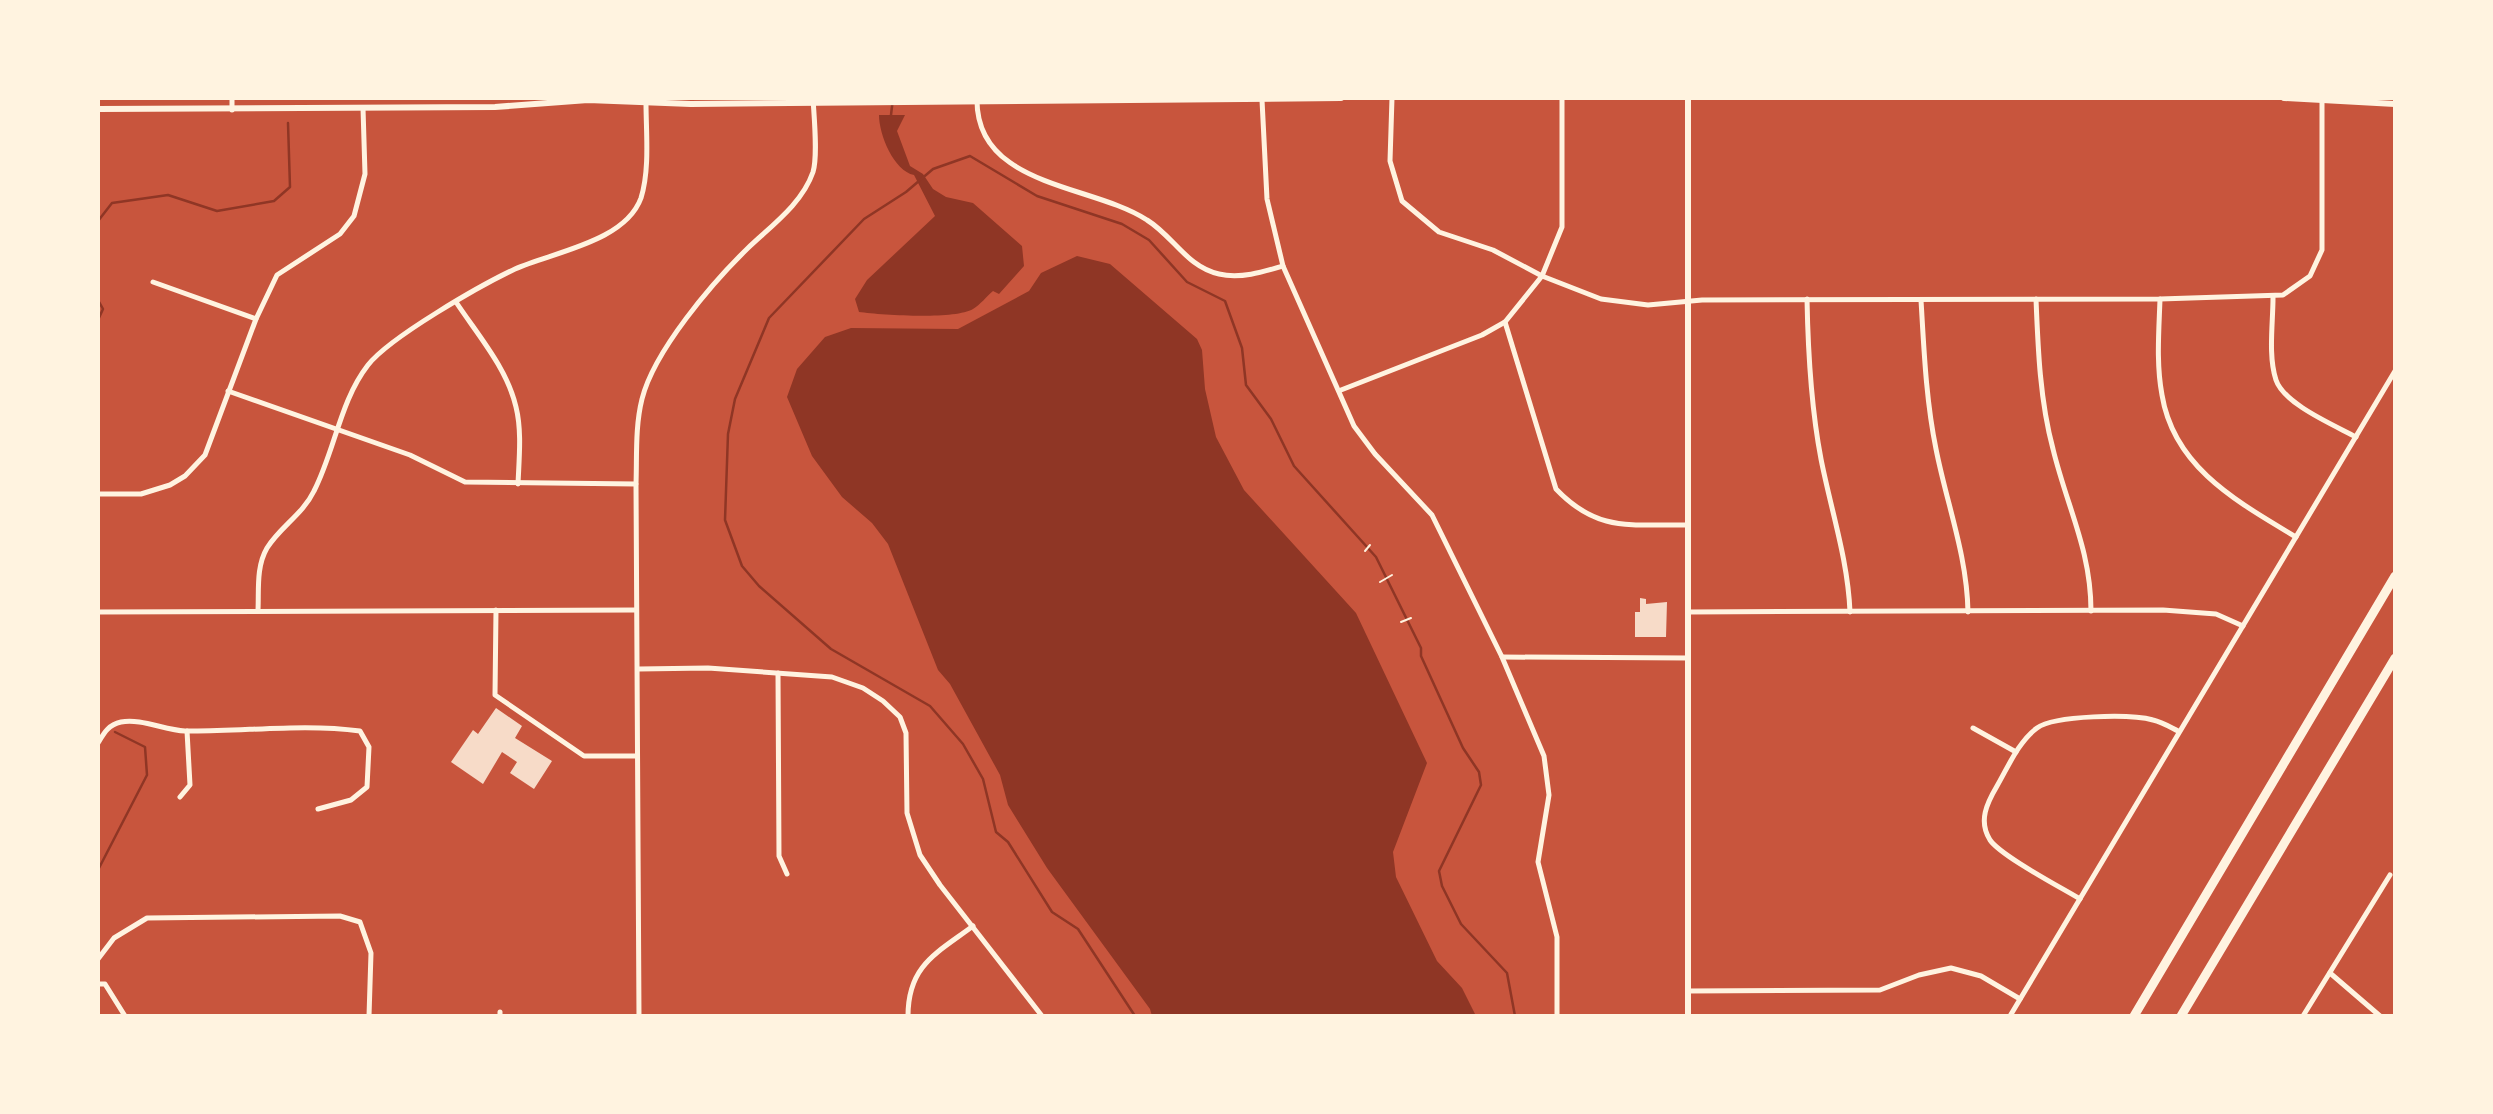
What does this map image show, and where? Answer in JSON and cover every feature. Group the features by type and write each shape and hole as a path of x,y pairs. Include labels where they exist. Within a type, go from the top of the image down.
{"highway":[{"path":"2134,1016 2395,576"},
{"path":"2181,1016 2395,659"}],"street":[{"path":"232,98 232,110"},
{"path":"424,98 424,108"},
{"path":"98,110 495,107 568,99 646,103 906,103 977,100 1341,98"},
{"path":"1392,98 1390,161 1402,201 1439,232 1493,250 1542,276 1607,300 1648,305 1674,304 1687,300 2273,298 2302,285 2315,269 2322,250 2322,101"},
{"path":"1341,390 1482,335 1505,322 1542,276 1562,227 1562,98"},
{"path":"1688,98 1688,1016"},
{"path":"2284,98 2395,104"},
{"path":"977,100 977,123 983,135 1001,154 1033,176 1053,185 1140,216 1202,268 1220,274 1240,275 1283,266"},
{"path":"1262,100 1267,199 1283,266 1341,390 1354,425 1375,454 1432,515 1502,657 1548,774 1548,806 1538,862 1557,937 1556,1016"},
{"path":"639,1016 636,756 639,669 636,610 637,427 648,380 668,342 733,262 795,204 814,171 813,101"},
{"path":"258,610 260,567 267,549 302,512 314,493 350,396 369,364 383,351 456,302 516,269 601,238 627,218 640,200 645,179 646,103"},
{"path":"98,494 141,494 170,485 185,476 205,455 256,319 277,275 340,234 354,216 365,174 363,108"},
{"path":"153,282 256,319"},
{"path":"2273,298 2274,370 2280,389 2293,401 2356,438"},
{"path":"1807,299 1811,389 1827,490 1849,580 1850,612"},
{"path":"2036,299 2045,407 2052,449 2088,563 2091,611"},
{"path":"2160,299 2160,385 2171,429 2200,471 2233,499 2296,537"},
{"path":"1921,300 1923,353 1935,447 1966,565 1968,612"},
{"path":"456,302 496,362 516,408 519,443 517,484"},
{"path":"1505,322 1556,489 1569,502 1598,521 1687,525"},
{"path":"2010,1016 2395,371"},
{"path":"228,391 410,455 465,482 636,484"},
{"path":"496,610 495,695 584,756 636,756"},
{"path":"98,611 636,610"},
{"path":"1688,612 2201,612 2216,614 2243,625"},
{"path":"1502,657 1688,658"},
{"path":"639,669 708,668 842,680 863,688 900,717 906,733 907,813 911,835 940,885 1042,1016"},
{"path":"778,673 779,856 787,874"},
{"path":"2080,899 1989,839 1985,828 1987,803 2033,730 2055,721 2133,718 2154,720 2178,731"},
{"path":"98,743 106,729 118,722 129,721 187,731 262,729 360,732 369,747 367,787 351,800 318,809"},
{"path":"1973,728 2017,752"},
{"path":"180,797 190,785 187,731"},
{"path":"2303,1016 2390,874"},
{"path":"98,959 114,938 147,918 340,916 360,922 371,953 369,1016"},
{"path":"908,1016 911,986 918,971 927,960 973,926"},
{"path":"1688,990 1880,990 1928,972 1951,968 1981,976 2020,999"},
{"path":"2330,973 2380,1016"},
{"path":"98,984 105,985 125,1016"}],"path":[{"path":"1365,551 1370,545"},
{"path":"1380,582 1392,575"},
{"path":"1401,622 1411,618"}],"shaded area":[{"path":"879,115 905,115 897,131 910,166 923,174 933,189 946,197 973,203 1022,246 1024,266 999,294 993,291 973,309 935,316 859,312 855,299 867,280 935,216 914,175 900,167 889,151"},
{"path":"1077,256 1110,264 1197,339 1202,350 1205,389 1216,437 1244,490 1356,613 1427,763 1393,852 1396,877 1437,961 1462,988 1476,1016 1152,1016 1150,1009 1047,868 1008,805 1000,775 950,684 938,670 888,544 872,523 842,497 812,456 787,397 797,369 825,337 851,328 958,329 1029,291 1041,273"}],"building":[{"path":"1640,598 1646,599 1646,604 1667,602 1666,637 1635,637 1635,612 1640,612"},
{"path":"496,708 522,726 515,738 552,761 534,789 510,773 517,762 502,752 483,784 451,762 473,730 478,734"}],"waterway":[{"path":"891,115 893,98"},
{"path":"98,221 112,203 168,195 217,211 274,201 290,187 288,123"},
{"path":"1135,1016 1078,929 1052,912 1008,842 996,832 983,779 963,744 930,706 831,649 759,586 742,566 725,520 728,434 735,399 769,318 864,219 906,192 933,169 970,156 1037,196 1122,224 1149,240 1187,282 1225,301 1242,348 1246,385 1271,419 1294,466 1376,557 1421,648 1421,656 1463,748 1479,772 1481,785 1439,871 1442,886 1461,924 1507,973 1515,1016"},
{"path":"98,300 103,309 98,320"},
{"path":"98,870 147,775 145,747 115,732"}]}
